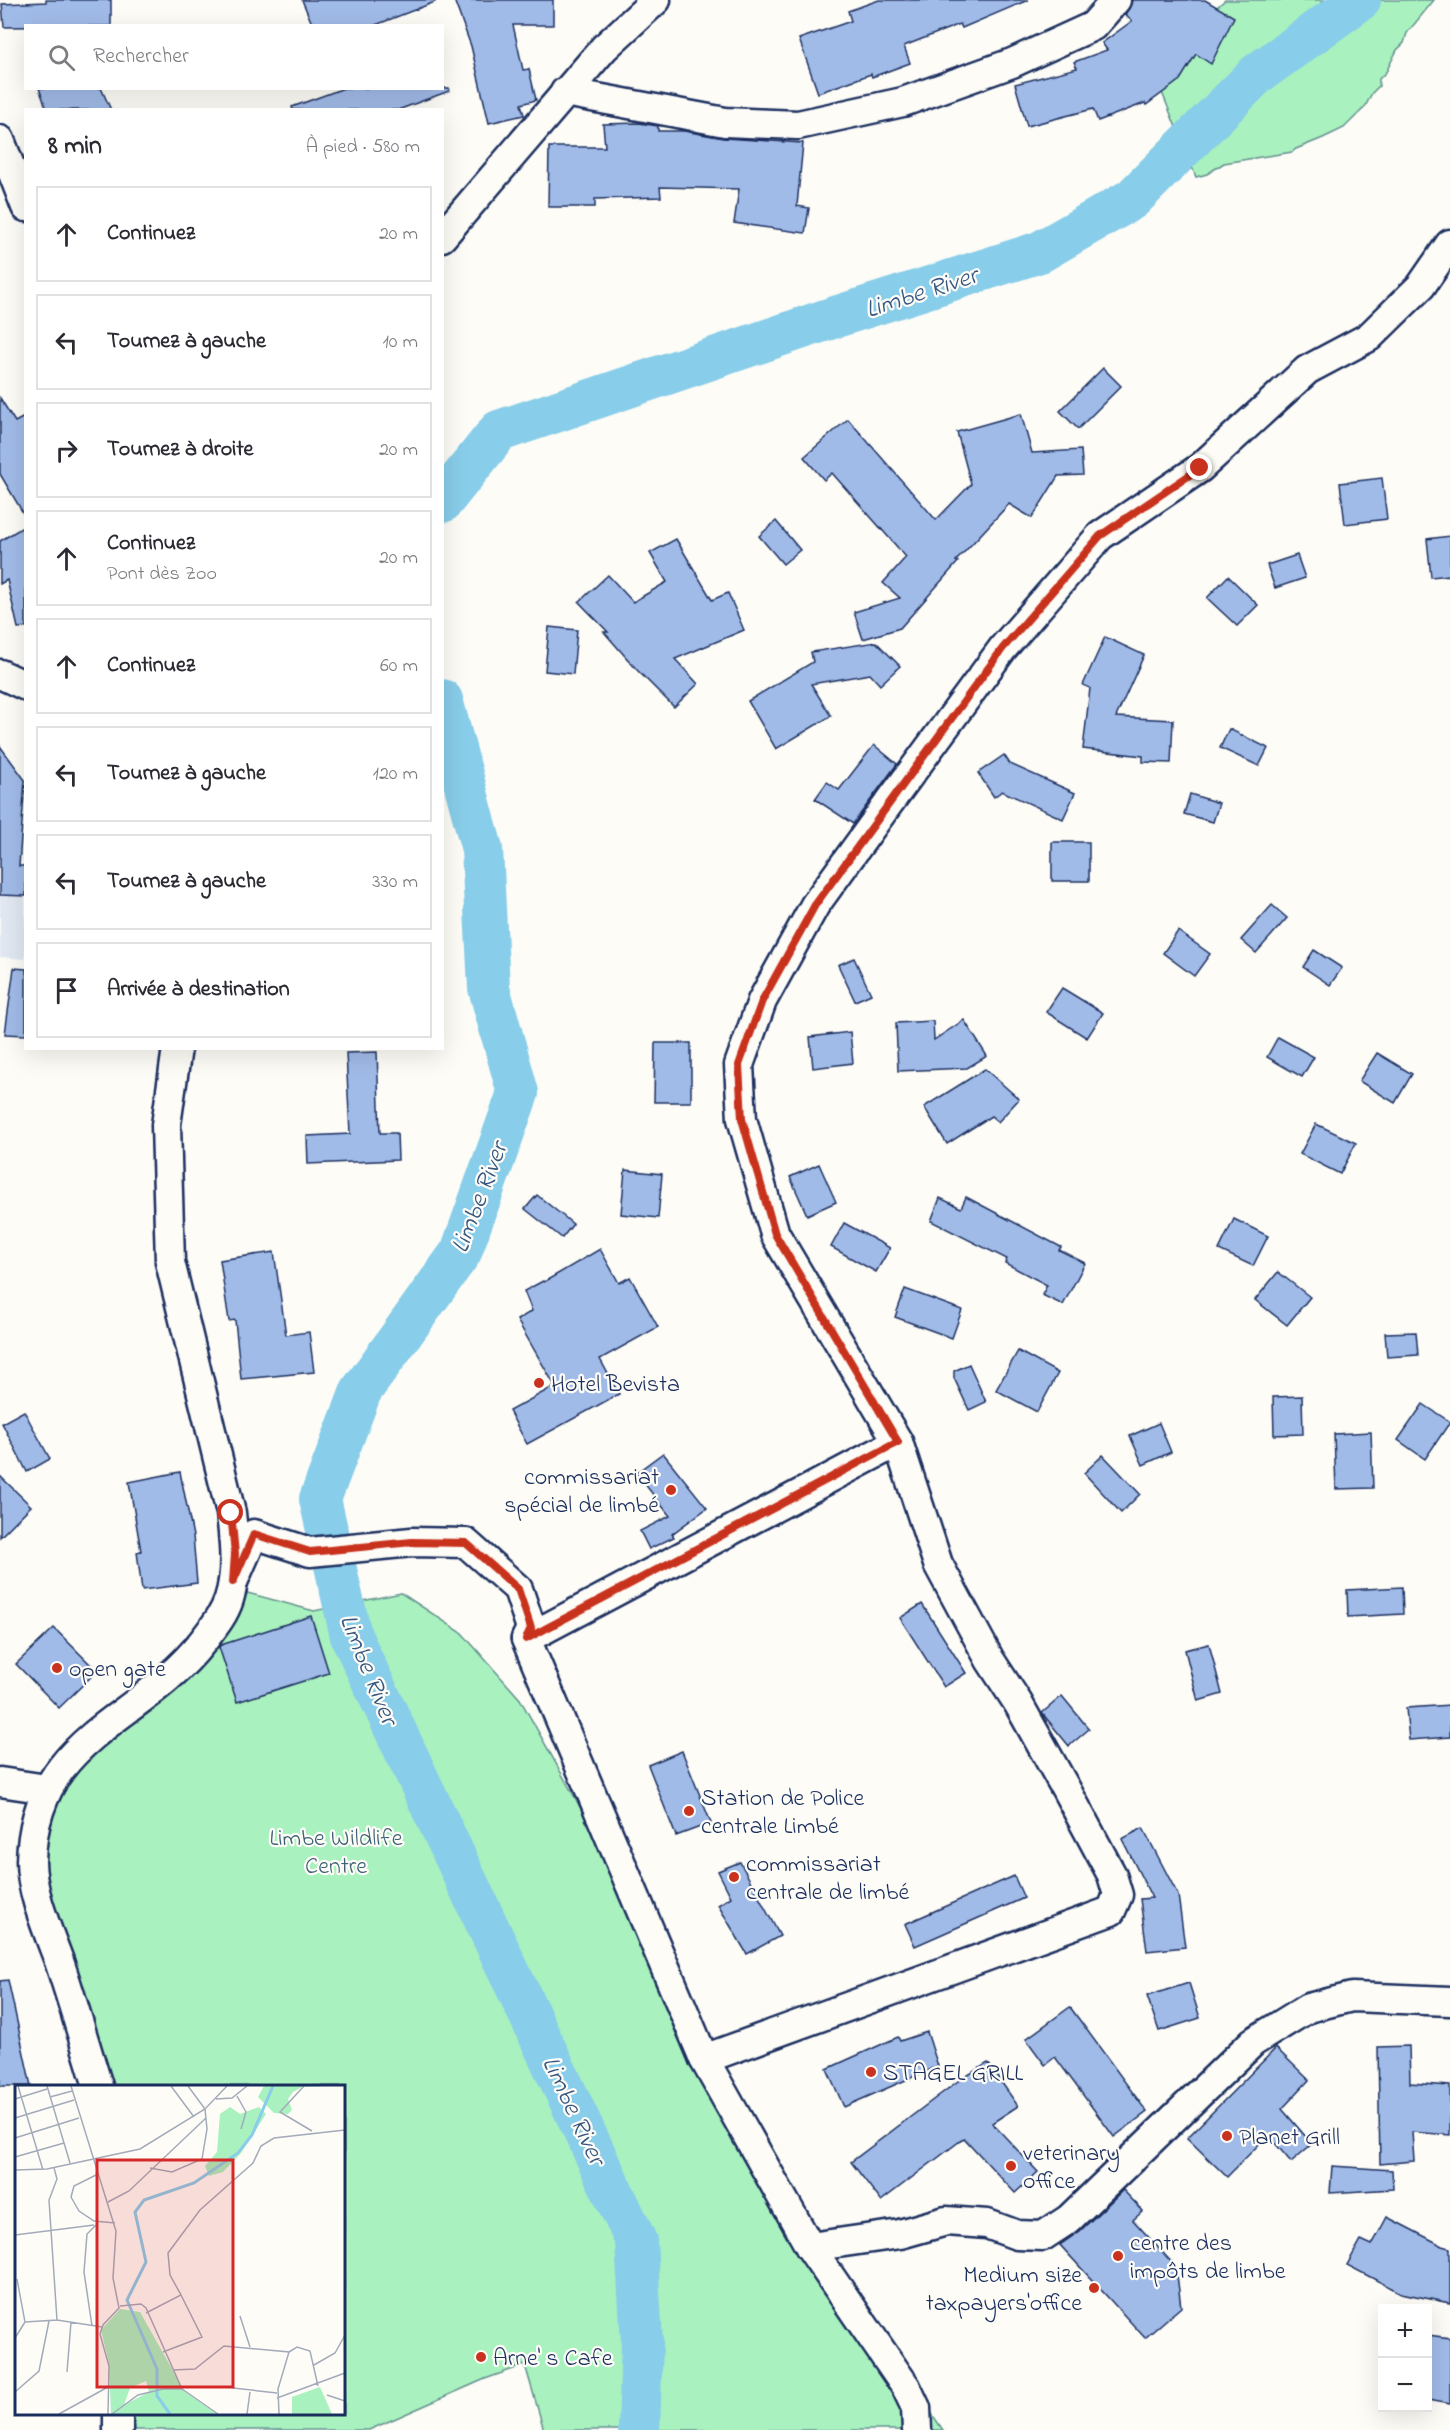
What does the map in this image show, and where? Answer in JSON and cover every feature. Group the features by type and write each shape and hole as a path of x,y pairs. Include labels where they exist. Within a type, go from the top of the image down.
{"street":[{"path":"444,235 604,48 656,0"},
{"path":"566,92 725,122 798,126 903,102 1012,63 1093,26 1116,0"},
{"path":"1,148 24,202"},
{"path":"704,2059 1111,1911 1118,1895 1112,1875 1067,1791 1018,1703 990,1660 938,1564 898,1442 775,1234 742,1119 739,1076 739,1065 762,1001 815,905 1003,648 1100,536 1200,468 1307,370 1369,337 1421,286 1450,244"},
{"path":"0,674 24,686"},
{"path":"0,692 24,687"},
{"path":"177,1050 166,1125 170,1262 231,1513 235,1554 233,1582"},
{"path":"526,1639 898,1442"},
{"path":"98,2085 59,1962 40,1913 31,1862 36,1819 47,1789 60,1767 86,1741 191,1657 217,1623 254,1534 310,1552 412,1542 466,1543 518,1589 531,1628 526,1639 704,2059 810,2247 906,2387 916,2408 917,2430"},
{"path":"0,1782 47,1789"},
{"path":"810,2247 900,2234 946,2221 987,2224 1017,2235 1043,2236 1069,2219 1253,2042 1308,2008 1353,1997 1450,2001"}],"shaded area":[{"path":"0,863 24,866 24,959 0,957"}],"green space":[{"path":"1225,0 1434,0 1407,33 1404,43 1379,79 1379,86 1372,93 1365,107 1344,128 1292,152 1224,163 1207,174 1196,177 1151,65"},
{"name":"Limbe Wildlife Centre","path":"244,1592 314,1611 401,1593 462,1633 520,1699 734,2083 832,2268 943,2430 544,2430 525,2365 485,2379 369,2430 124,2430 125,2415 345,2415 345,2085 109,2085 34,1865 50,1793"}],"building":[{"path":"46,0 111,0 111,24 24,24 24,27 4,27 2,4 46,2"},
{"path":"302,0 435,0 435,2 378,24 312,24"},
{"path":"454,0 553,0 553,25 513,25 523,70 529,69 536,100 521,104 524,115 489,123 471,46"},
{"path":"879,0 1028,0 962,28 960,24 904,46 910,63 818,93 799,39 851,21 848,11"},
{"path":"1132,0 1205,0 1234,17 1211,64 1196,54 1180,80 1146,105 1145,103 1098,121 1093,109 1027,126 1015,84 1077,68 1074,62 1107,50 1102,43 1132,21 1125,15"},
{"path":"444,88 449,88 449,91 403,108 292,107 339,90 444,90"},
{"path":"40,90 102,90 110,108 46,108"},
{"path":"639,123 658,126 658,131 684,131 724,138 803,143 797,206 809,208 805,233 734,223 739,189 660,187 661,197 595,199 595,207 548,207 549,147 605,147 603,124"},
{"path":"1103,368 1121,386 1078,429 1060,411"},
{"path":"0,398 15,422 24,417 24,515 0,474"},
{"path":"1021,414 1032,453 1081,450 1083,475 1058,476 1032,518 1009,504 956,561 958,562 900,628 863,639 854,612 900,598 883,583 906,557 832,473 824,480 804,457 848,419 936,520 971,484 957,432"},
{"path":"1382,478 1387,519 1345,524 1340,483"},
{"path":"776,521 800,550 783,564 759,536"},
{"path":"24,526 24,627 18,628 7,580 0,584 0,541"},
{"path":"1450,536 1450,575 1431,577 1427,539"},
{"path":"676,539 712,600 728,593 744,630 675,659 698,684 674,707 638,671 604,632 608,632 579,602 608,575 633,602 667,582 650,553"},
{"path":"1297,555 1305,578 1275,588 1267,565"},
{"path":"1228,576 1258,605 1237,626 1207,598"},
{"path":"549,627 577,630 573,674 545,671"},
{"path":"1105,637 1144,655 1116,717 1173,720 1171,763 1143,762 1143,756 1083,749 1090,688 1083,685"},
{"path":"876,642 900,666 880,685 870,674 811,684 831,716 776,749 748,701 813,662 811,652"},
{"path":"1229,729 1268,748 1259,766 1220,748"},
{"path":"874,745 897,764 853,824 815,799 827,782 839,790"},
{"path":"0,746 24,779 19,866 24,866 24,896 0,895"},
{"path":"1004,755 1010,764 1075,793 1063,819 1002,791 994,797 978,773"},
{"path":"1190,794 1219,803 1213,822 1184,814"},
{"path":"1052,842 1089,842 1089,881 1052,881"},
{"path":"1272,905 1287,918 1256,953 1241,940"},
{"path":"1178,931 1210,954 1194,976 1163,953"},
{"path":"1314,950 1342,968 1330,985 1303,967"},
{"path":"854,958 871,994 855,1001 838,965"},
{"path":"14,968 24,969 24,1035 5,1034"},
{"path":"1062,988 1103,1013 1087,1038 1046,1012"},
{"path":"964,1020 987,1056 967,1068 898,1071 896,1023 933,1021 934,1040"},
{"path":"850,1032 853,1063 813,1068 810,1037"},
{"path":"1278,1037 1314,1057 1302,1077 1267,1057"},
{"path":"655,1043 691,1043 691,1102 654,1102"},
{"path":"377,1052 380,1133 397,1133 398,1160 308,1164 307,1136 350,1134 346,1053"},
{"path":"1377,1053 1412,1074 1395,1103 1359,1081"},
{"path":"985,1069 1019,1099 998,1122 991,1116 947,1144 924,1107"},
{"path":"1316,1124 1356,1143 1340,1174 1300,1154"},
{"path":"819,1164 836,1202 807,1215 790,1177"},
{"path":"625,1170 662,1174 658,1218 621,1214"},
{"path":"537,1195 573,1224 562,1238 525,1209"},
{"path":"966,1197 1061,1247 1059,1250 1085,1263 1063,1305 1042,1295 1047,1285 1005,1263 1007,1259 931,1221 940,1198 961,1208"},
{"path":"1234,1219 1268,1236 1253,1266 1219,1250"},
{"path":"844,1223 890,1248 876,1272 831,1247"},
{"path":"600,1249 619,1283 630,1277 658,1327 600,1359 619,1394 527,1444 509,1411 555,1386 517,1320 532,1311 524,1291"},
{"path":"274,1252 286,1335 309,1332 314,1372 241,1379 235,1320 229,1321 220,1260"},
{"path":"1278,1272 1310,1297 1287,1325 1255,1300"},
{"path":"905,1289 962,1310 952,1338 895,1317"},
{"path":"1416,1332 1418,1355 1387,1357 1385,1333"},
{"path":"1018,1351 1058,1373 1037,1412 996,1390"},
{"path":"969,1364 986,1402 969,1410 954,1378 954,1371"},
{"path":"1302,1396 1303,1434 1274,1435 1273,1397"},
{"path":"1423,1404 1450,1422 1425,1459 1398,1440"},
{"path":"24,1411 50,1459 27,1472 2,1423"},
{"path":"1159,1423 1171,1452 1143,1465 1130,1436"},
{"path":"1371,1432 1373,1488 1336,1489 1334,1434"},
{"name":"commissariat spécial de limbé","path":"663,1453 707,1508 672,1534 674,1537 649,1549 640,1531 670,1516 636,1473"},
{"path":"1103,1455 1140,1494 1121,1513 1084,1473"},
{"path":"180,1472 193,1536 197,1583 142,1590 137,1552 141,1551 129,1482"},
{"path":"0,1476 31,1506 0,1537"},
{"path":"1402,1587 1403,1614 1348,1617 1347,1590"},
{"path":"922,1604 966,1673 944,1687 900,1618"},
{"path":"311,1616 329,1673 237,1702 219,1647"},
{"name":"open gate","path":"54,1628 97,1671 59,1708 16,1664"},
{"path":"1209,1644 1222,1694 1198,1701 1185,1650"},
{"path":"1062,1696 1089,1729 1069,1746 1042,1713"},
{"path":"1450,1705 1450,1737 1409,1740 1406,1708"},
{"path":"682,1751 711,1823 676,1836 648,1765"},
{"path":"1143,1828 1178,1895 1185,1947 1147,1951 1140,1899 1152,1898 1122,1839"},
{"path":"740,1862 780,1936 747,1954 718,1905 731,1897 718,1871"},
{"path":"1014,1876 1024,1898 915,1946 905,1924"},
{"path":"8,1980 31,2085 0,2086 0,1981"},
{"path":"1189,1983 1200,2018 1159,2031 1147,1996"},
{"path":"1070,2007 1147,2112 1114,2137 1055,2057 1045,2065 1026,2039"},
{"name":"STAGEL GRILL","path":"927,2032 938,2066 844,2107 827,2069 898,2037 900,2041"},
{"path":"1409,2046 1410,2083 1450,2086 1450,2135 1412,2132 1414,2161 1380,2164 1378,2047"},
{"path":"1276,2048 1309,2080 1282,2109 1312,2144 1291,2162 1268,2135 1227,2177 1187,2138"},
{"path":"988,2063 1018,2106 992,2123 1038,2172 1015,2193 964,2138 881,2201 851,2162 958,2081"},
{"path":"1332,2166 1392,2170 1393,2189 1330,2193"},
{"name":"centre des impôts de limbe","path":"1123,2190 1143,2211 1133,2220 1176,2267 1181,2307 1145,2338 1060,2245 1080,2231"},
{"path":"1387,2217 1450,2248 1450,2303 1401,2293 1347,2265 1361,2240 1372,2245"},
{"path":"1432,2336 1450,2338 1450,2404 1432,2401"}],"waterway":[{"name":"Limbe River","path":"444,500 499,431 826,320 1040,252 1132,199 1257,74 1360,0"},
{"name":"Limbe River","path":"444,707 482,849 489,988 518,1093 461,1252 361,1391 320,1499 351,1636 636,2241 642,2342 639,2430"}],"place":[{"name":"Hotel Bevista","path":"539,1383"},
{"name":"commissariat spécial de limbé","path":"671,1490"},
{"name":"open gate","path":"57,1668"},
{"name":"Station de Police centrale Limbé","path":"689,1811"},
{"name":"commissariat centrale de limbé","path":"734,1877"},
{"name":"STAGEL GRILL","path":"871,2072"},
{"name":"Planet Grill","path":"1227,2136"},
{"name":"veterinary office","path":"1011,2166"},
{"name":"centre des impôts de limbe","path":"1118,2256"},
{"name":"Medium size taxpayers'office","path":"1094,2288"},
{"name":"Arne' s Cafe","path":"481,2357"}],"route":[{"path":"231,1513 235,1554 233,1582 254,1534 310,1552 412,1542 466,1543 518,1589 531,1628 526,1639 898,1442 775,1234 742,1119 739,1065 762,1001 815,905 1003,648 1100,536 1200,468"}]}
